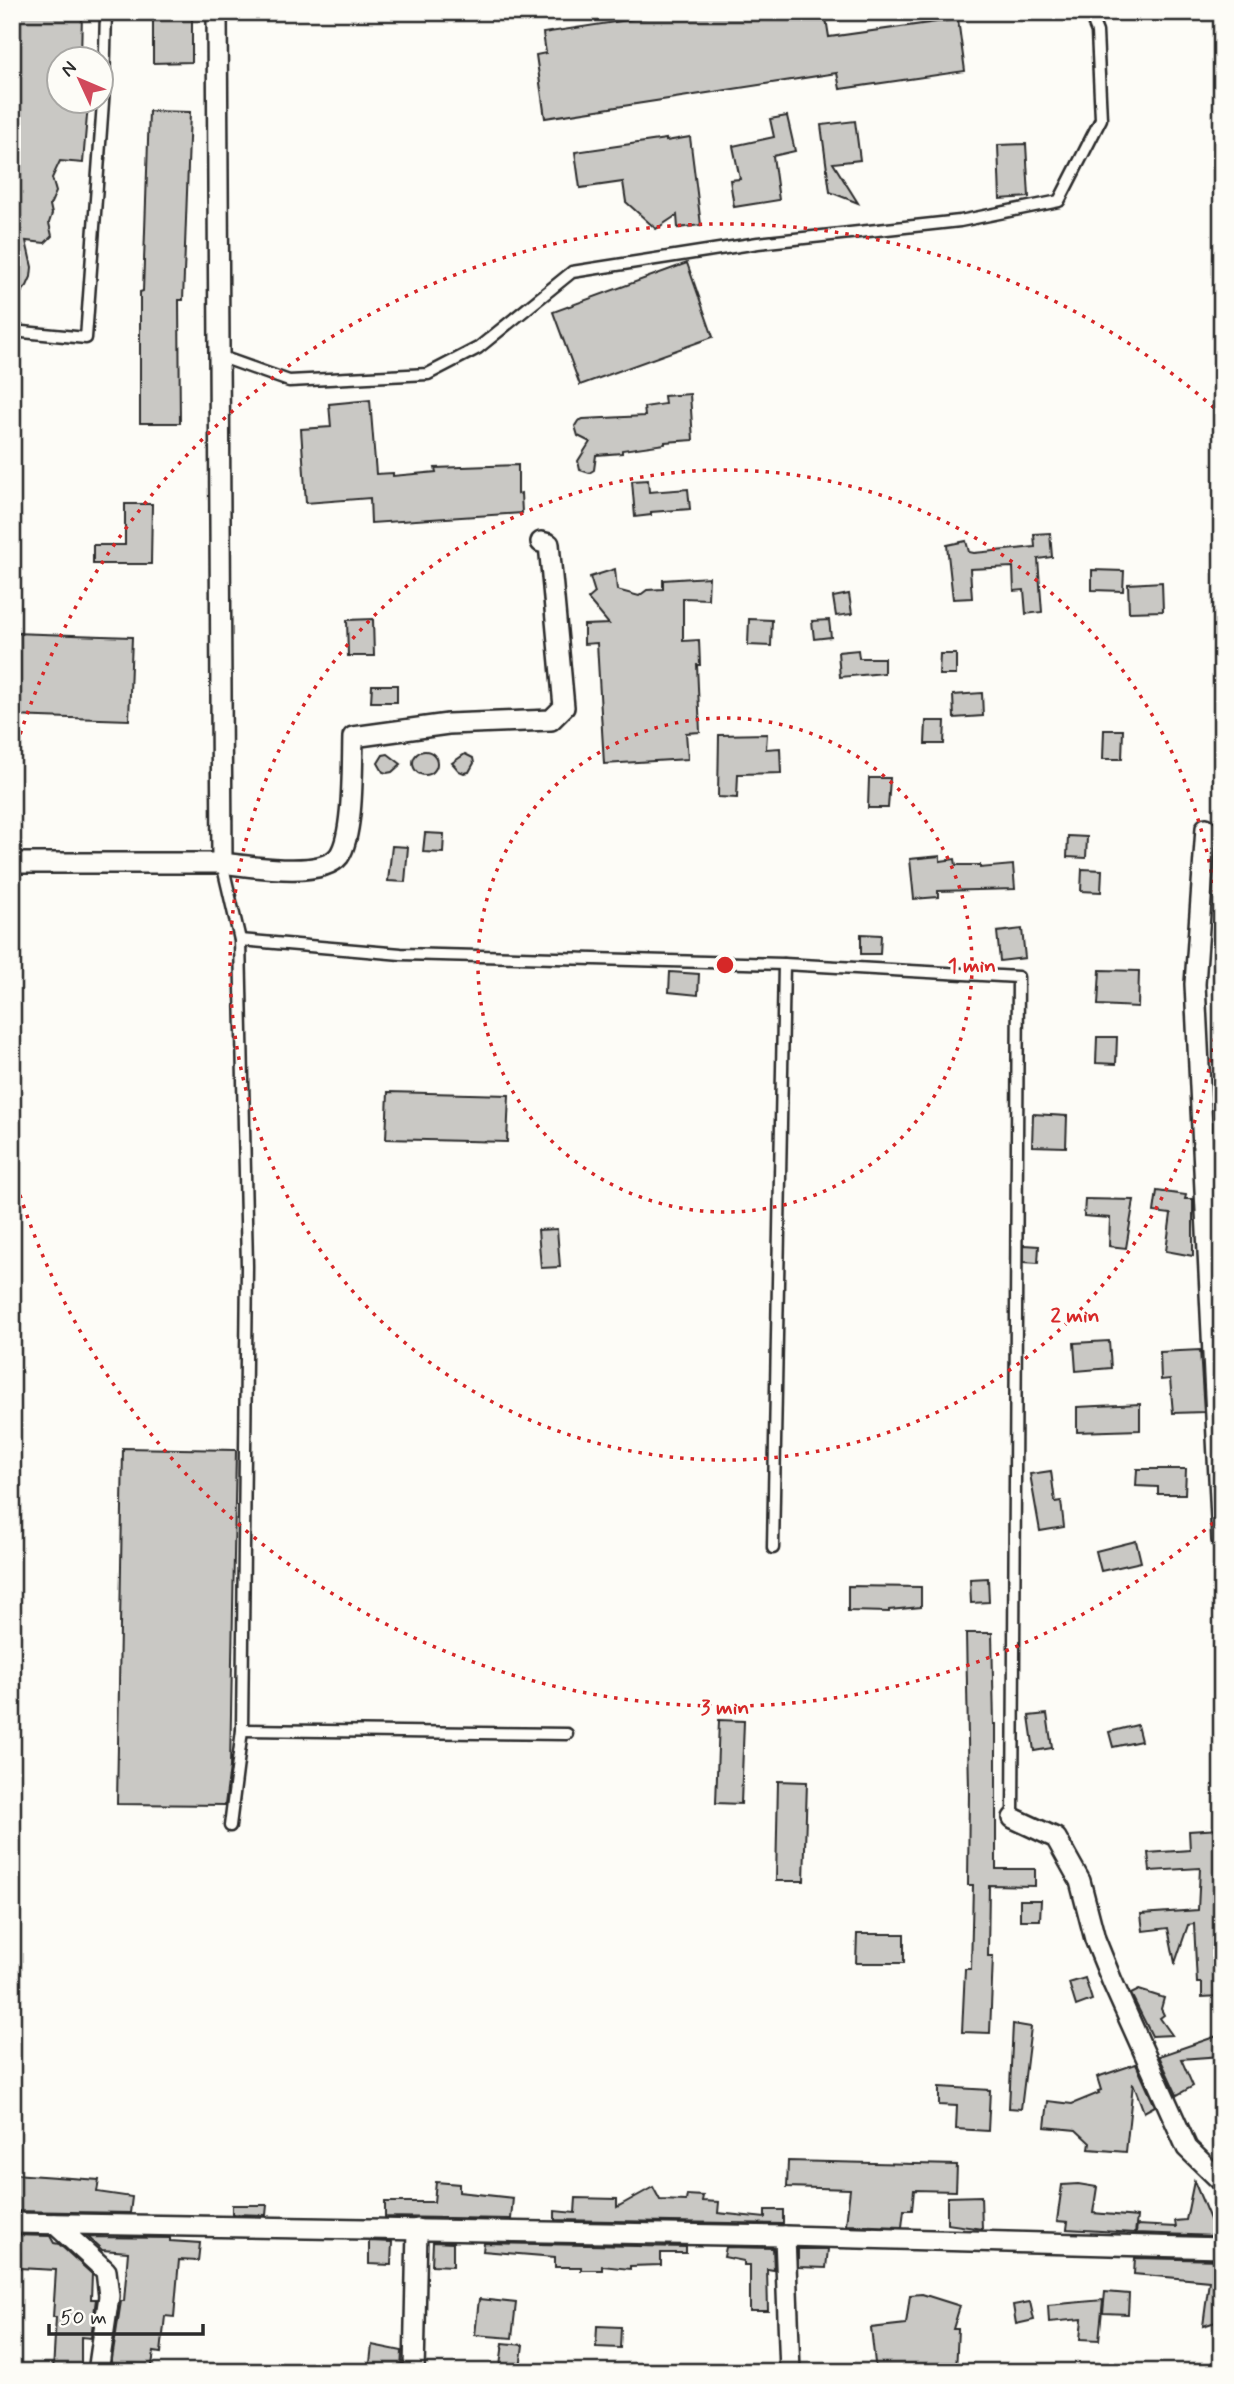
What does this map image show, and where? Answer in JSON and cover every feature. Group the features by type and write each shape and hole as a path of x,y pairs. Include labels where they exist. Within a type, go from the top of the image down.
{"street":[{"path":"217,12 222,863"},
{"path":"12,863 222,863 302,870 323,865 338,857 348,835 353,737 448,724 551,720 564,707 549,544 541,542"},
{"path":"1206,828 1195,984 1222,1540"},
{"path":"1013,1818 1056,1838 1080,1881 1095,1939 1181,2135 1188,2148 1222,2182"},
{"path":"12,2223 785,2236 1222,2248"},
{"path":"55,2224 106,2271 109,2296 98,2372"},
{"path":"414,2372 417,2229"},
{"path":"785,2236 790,2372"}],"lane":[{"path":"12,331 86,338 104,88 106,12"},
{"path":"219,356 289,381 428,374 478,348 572,272 758,243 960,220 1059,201 1101,119 1097,32 1089,12"},
{"path":"222,863 240,940 247,1266 242,1730 230,1826"},
{"path":"240,940 401,954 784,964 1018,977 1013,1818"},
{"path":"773,1548 784,964"},
{"path":"242,1730 567,1734"}],"building":[{"path":"12,12 82,12 81,46 46,46 46,116 87,116 83,163 60,161 52,178 56,192 50,205 52,214 49,223 52,236 45,243 26,241 32,267 31,277 12,303"},
{"path":"153,12 192,12 192,62 153,63"},
{"path":"680,12 825,12 829,37 958,19 965,71 840,89 837,73 545,118 536,55 546,53 543,33"},
{"path":"149,111 190,112 183,300 179,300 180,423 140,423 140,292 143,291"},
{"path":"787,116 795,151 773,156 779,200 734,207 730,180 740,179 733,146 774,137 770,119"},
{"path":"855,121 860,160 833,163 858,203 830,192 821,125"},
{"path":"690,137 701,225 678,228 677,215 656,229 626,202 623,182 580,188 575,152"},
{"path":"1026,144 1029,197 1000,199 998,145"},
{"path":"687,263 713,337 580,385 553,312"},
{"path":"690,394 693,440 665,442 622,450 622,453 596,455 594,470 589,473 580,470 578,461 590,442 578,436 575,426 578,421 645,416 644,407 665,404 664,396"},
{"path":"370,400 376,474 393,473 393,476 436,472 435,468 518,465 518,494 521,493 522,513 371,523 370,498 306,503 301,429 331,427 329,404"},
{"path":"648,480 649,492 688,489 690,509 651,512 651,515 635,517 632,481"},
{"path":"125,504 152,504 151,564 93,564 93,545 125,545"},
{"path":"1050,533 1052,557 1038,559 1042,612 1026,614 1024,590 1014,591 1013,567 970,569 972,598 953,599 947,545 966,541 969,552 974,553 1035,547 1034,534"},
{"path":"615,569 617,590 639,596 647,590 663,589 663,580 709,577 708,599 683,598 683,641 699,640 700,665 697,665 700,732 686,733 688,759 604,764 597,643 584,644 584,625 609,624 588,599 595,593 590,577"},
{"path":"1092,570 1124,571 1123,591 1092,590"},
{"path":"1162,582 1163,611 1129,612 1128,584"},
{"path":"849,594 852,614 836,616 833,597"},
{"path":"373,619 374,656 348,656 347,620"},
{"path":"749,619 772,620 771,646 748,645"},
{"path":"829,620 831,637 814,639 812,621"},
{"path":"12,633 132,637 129,720 12,716"},
{"path":"858,650 859,658 884,658 884,673 840,677 838,652"},
{"path":"940,654 956,654 956,675 939,675"},
{"path":"372,685 397,685 397,702 371,702"},
{"path":"982,693 983,716 954,718 953,695"},
{"path":"926,721 945,721 944,744 925,744"},
{"path":"1104,730 1123,730 1122,759 1103,759"},
{"path":"767,734 766,749 780,748 781,773 738,774 737,798 718,797 719,735"},
{"path":"425,751 433,755 437,763 433,771 425,775 417,771 413,763 417,755"},
{"path":"388,754 401,764 387,773 383,772 378,763 383,755"},
{"path":"465,754 473,758 474,763 469,772 464,773 452,763"},
{"path":"869,778 890,778 888,808 868,808"},
{"path":"425,833 444,834 443,853 423,852"},
{"path":"1068,836 1087,837 1086,858 1067,857"},
{"path":"392,846 408,847 405,882 388,881"},
{"path":"940,856 940,861 955,859 956,865 980,865 980,868 1013,865 1015,889 938,891 938,897 914,899 910,859"},
{"path":"1082,869 1102,870 1101,892 1081,891"},
{"path":"1022,929 1025,958 1000,961 997,932"},
{"path":"861,934 881,935 880,954 861,954"},
{"path":"1100,970 1139,971 1138,1007 1098,1005"},
{"path":"670,972 699,974 698,995 669,992"},
{"path":"1097,1037 1117,1037 1116,1064 1096,1063"},
{"path":"388,1092 509,1095 507,1142 386,1139"},
{"path":"1033,1114 1067,1116 1066,1147 1032,1146"},
{"path":"1157,1191 1186,1195 1185,1199 1193,1199 1193,1256 1166,1251 1171,1214 1154,1212"},
{"path":"1085,1199 1134,1200 1126,1248 1109,1246 1110,1218 1084,1216"},
{"path":"557,1229 560,1267 541,1268 538,1230"},
{"path":"1024,1245 1039,1246 1038,1263 1024,1262"},
{"path":"1109,1341 1111,1368 1076,1371 1074,1343"},
{"path":"1200,1350 1204,1412 1173,1413 1170,1379 1161,1380 1160,1352"},
{"path":"1140,1404 1140,1430 1077,1432 1077,1407"},
{"path":"123,1448 236,1450 230,1767 225,1805 117,1804"},
{"path":"1137,1469 1186,1469 1185,1494 1158,1494 1158,1487 1136,1486"},
{"path":"1051,1471 1055,1502 1061,1501 1064,1527 1040,1531 1030,1474"},
{"path":"1136,1541 1141,1562 1101,1571 1096,1551"},
{"path":"988,1578 989,1602 971,1603 970,1579"},
{"path":"848,1586 921,1587 921,1607 889,1612 848,1611"},
{"path":"966,1633 992,1633 996,1724 996,1869 1035,1869 1035,1886 989,1885 988,1956 993,1956 990,2033 962,2032 965,1969 971,1969 973,1885 968,1885"},
{"path":"1047,1714 1052,1748 1034,1751 1029,1716"},
{"path":"719,1720 744,1721 741,1804 716,1803"},
{"path":"1137,1725 1141,1741 1113,1747 1109,1732"},
{"path":"778,1781 807,1782 804,1881 776,1881"},
{"path":"1220,1829 1222,1915 1216,1915 1221,1963 1220,1996 1202,1997 1202,1983 1197,1983 1194,1924 1188,1925 1175,1963 1168,1928 1143,1931 1141,1914 1198,1910 1200,1868 1150,1871 1148,1853 1190,1850 1189,1831"},
{"path":"1020,1900 1041,1900 1040,1920 1020,1920"},
{"path":"857,1934 904,1934 904,1963 856,1963"},
{"path":"1085,1978 1092,2000 1076,2006 1069,1983"},
{"path":"1139,1990 1164,1998 1161,2009 1164,2015 1160,2018 1172,2035 1152,2036 1131,1994"},
{"path":"1013,2024 1031,2027 1021,2109 1009,2108"},
{"path":"1220,2035 1221,2056 1181,2059 1193,2086 1177,2095 1159,2056"},
{"path":"1136,2064 1155,2106 1144,2112 1133,2083 1126,2152 1089,2149 1090,2143 1076,2130 1045,2127 1048,2101 1072,2104 1099,2093 1101,2090 1097,2077"},
{"path":"939,2087 990,2090 988,2131 956,2129 957,2106 939,2105"},
{"path":"788,2161 957,2165 956,2191 914,2190 912,2210 904,2210 902,2227 846,2225 850,2189 787,2187"},
{"path":"13,2174 99,2180 97,2192 132,2197 130,2213 12,2211"},
{"path":"1194,2181 1217,2236 1136,2233 1137,2225 1176,2227 1175,2221 1186,2220"},
{"path":"436,2182 459,2184 459,2192 513,2198 511,2219 385,2217 385,2202 434,2202"},
{"path":"1062,2185 1097,2187 1093,2213 1137,2217 1135,2233 1067,2229 1068,2222 1057,2221"},
{"path":"653,2187 660,2200 686,2201 687,2195 703,2196 702,2201 719,2202 718,2213 765,2218 765,2210 783,2210 783,2224 555,2220 555,2211 575,2213 576,2198 617,2199 617,2207"},
{"path":"981,2196 982,2229 947,2224 947,2197"},
{"path":"232,2205 267,2205 266,2215 232,2214"},
{"path":"12,2235 50,2236 54,2243 59,2244 92,2274 91,2299 96,2299 91,2338 81,2337 81,2372 53,2372 56,2270 19,2268 20,2253 12,2254"},
{"path":"88,2237 170,2238 170,2241 200,2243 198,2261 179,2260 174,2317 165,2316 161,2353 154,2352 151,2372 110,2372 121,2301 124,2301 128,2252 102,2250"},
{"path":"369,2241 392,2242 391,2265 369,2264"},
{"path":"433,2242 453,2243 453,2266 432,2265"},
{"path":"484,2243 686,2247 686,2253 661,2253 661,2265 630,2266 630,2269 602,2266 602,2270 581,2270 581,2267 555,2267 555,2257 483,2251"},
{"path":"726,2247 773,2248 774,2270 767,2269 768,2311 750,2311 750,2265 724,2257"},
{"path":"798,2249 828,2249 826,2268 798,2267"},
{"path":"1135,2258 1222,2260 1222,2320 1203,2326 1209,2281 1134,2274"},
{"path":"1105,2292 1129,2294 1128,2314 1103,2313"},
{"path":"922,2294 960,2306 953,2329 958,2329 956,2372 876,2372 871,2328 906,2324 910,2295"},
{"path":"479,2299 516,2303 512,2338 475,2335"},
{"path":"1103,2300 1099,2340 1080,2339 1082,2319 1049,2322 1048,2305"},
{"path":"1030,2302 1034,2320 1016,2324 1013,2305"},
{"path":"597,2326 621,2327 620,2348 596,2347"},
{"path":"503,2343 523,2345 520,2368 500,2366"},
{"path":"372,2345 402,2351 401,2372 369,2372"}]}
